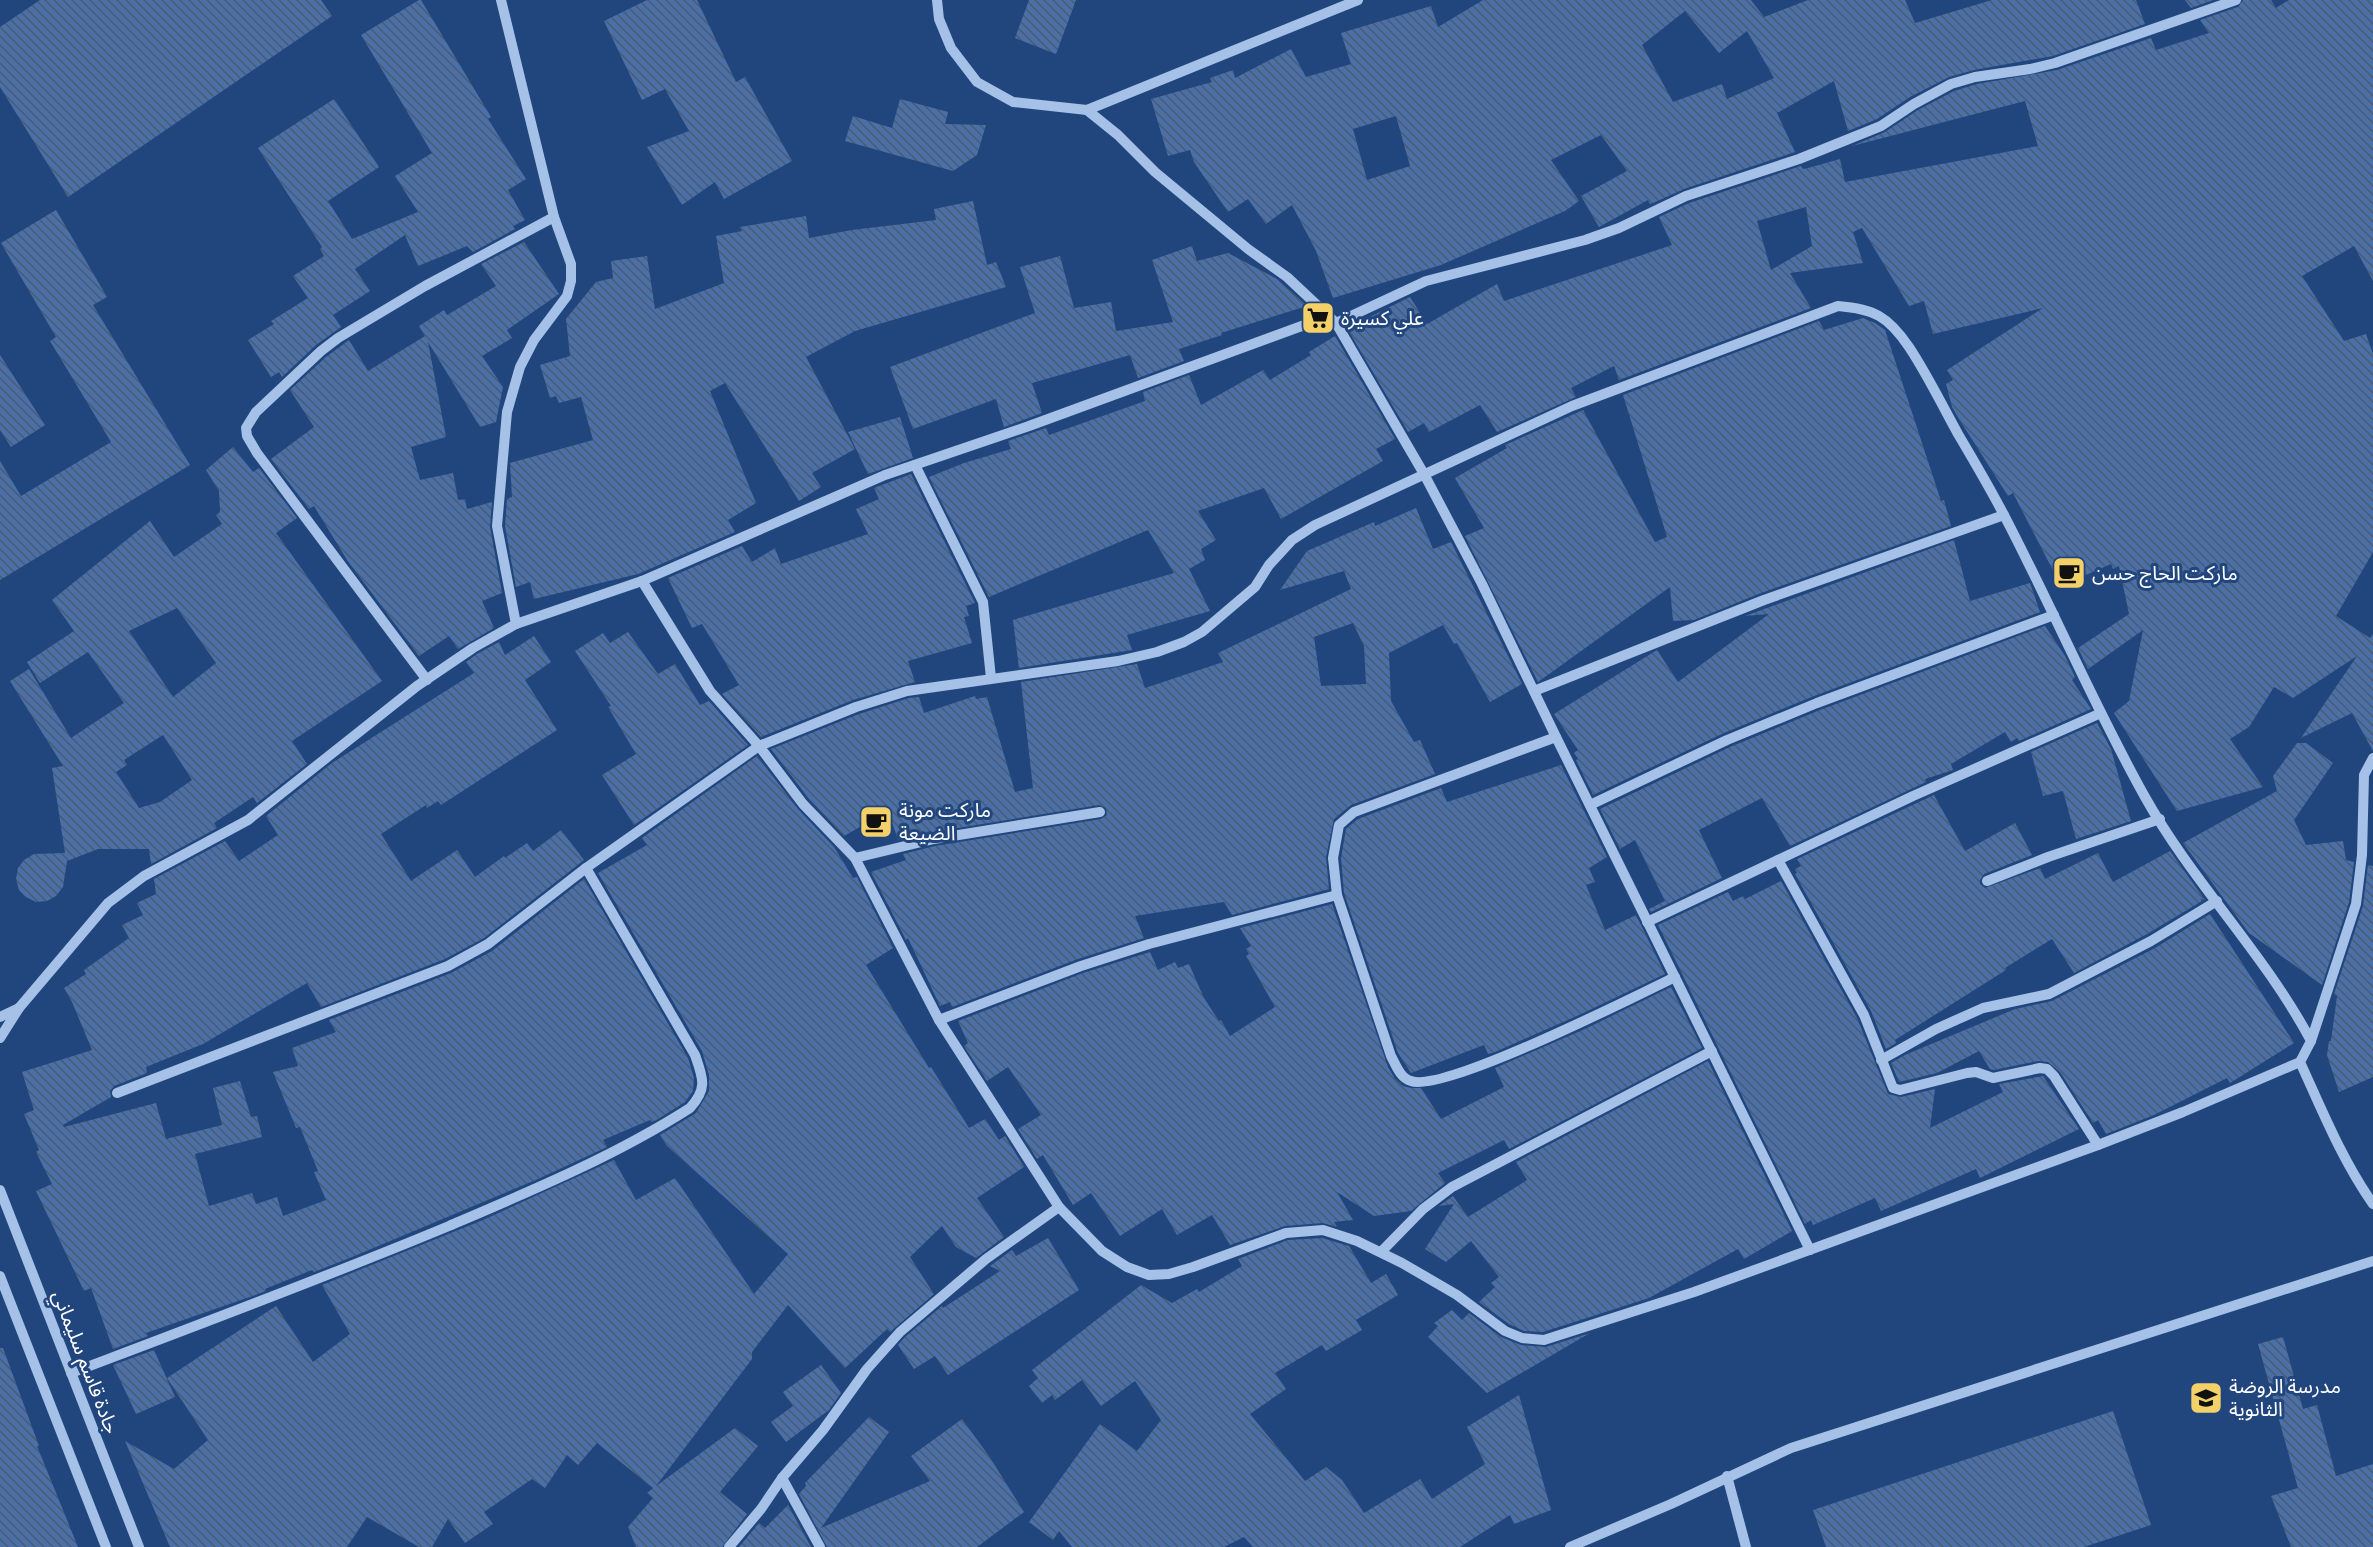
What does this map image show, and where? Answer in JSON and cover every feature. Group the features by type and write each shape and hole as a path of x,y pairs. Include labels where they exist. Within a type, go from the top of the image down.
{"street":[{"path":"501,0 554,217 571,264 571,281 567,296 534,340 520,367 507,412 497,526 516,624"},
{"path":"937,0 939,19 951,48 977,82 1013,102 1087,110 1359,0"},
{"path":"0,1038 20,1008 108,903 121,892 144,876 249,820 427,680 473,648 516,624 642,581 844,493 915,465 1333,319 1426,281 1585,240 1619,228 1686,196 1799,159 1881,126 1914,104 1951,84 1975,77 2055,63 2236,0"},
{"path":"1087,110 1118,135 1155,172 1248,249 1287,277 1333,319 1424,474 1482,584 1810,1250"},
{"path":"427,680 257,453 247,436 246,428 256,412 321,351 346,333 425,286 554,217"},
{"path":"117,1093 448,966 488,944 586,868 759,746 856,707 897,694 991,678 1118,661 1157,652 1184,642 1202,632 1256,587 1269,565 1292,540 1314,525 1572,405 1838,306 1864,308 1888,321 1909,347 2004,515 2146,799 2298,1017 2311,1041"},
{"path":"915,465 983,602 991,678"},
{"path":"1534,691 1764,600 2004,515"},
{"path":"642,581 710,691 759,746 803,804 855,858 939,1020 1059,1207 1102,1251 1127,1267 1149,1275 1169,1274 1286,1233 1323,1230 1381,1252 1457,1295 1505,1331 1522,1338 1544,1340 1694,1292 2183,1113 2300,1062 2311,1041 2356,904 2362,855 2364,775 2373,758"},
{"path":"1590,805 1727,740 1816,703 2054,615"},
{"path":"1647,922 1913,796 2101,713"},
{"path":"1556,737 1419,790 1372,805 1346,818 1339,825 1333,858 1337,895 1391,1056 1400,1073 1410,1081 1425,1082 1503,1057 1675,977"},
{"path":"855,858 934,839 1100,812"},
{"path":"1987,881 2048,857 2160,819"},
{"path":"1778,860 1864,1015 1893,1088 1900,1090 1976,1072 1993,1078 2040,1068 2047,1069 2054,1076 2098,1145"},
{"path":"71,1373 341,1271 530,1192 610,1154 690,1108 703,1088 703,1076 694,1055 586,868"},
{"path":"939,1020 1081,966 1149,944 1337,895"},
{"path":"1881,1060 1936,1029 1983,1008 2049,994 2151,940 2217,901"},
{"path":"0,1017 20,1008"},
{"path":"1381,1252 1423,1209 1452,1187 1712,1051"},
{"path":"2300,1062 2341,1151 2373,1204"},
{"name":"جادة قاسم سليماني","path":"0,1190 139,1547"},
{"path":"729,1547 761,1509 782,1478 823,1430 867,1369 900,1332 986,1259 1059,1207"},
{"path":"1570,1547 1671,1504 1791,1448 2373,1261"},
{"path":"0,1276 106,1547"},
{"path":"1727,1476 1746,1547"},
{"path":"782,1478 820,1547"}],"building":[{"path":"40,0 321,0 332,16 68,197 0,87 0,27"},
{"path":"419,0 491,117 488,119 526,179 508,190 525,220 513,226 515,229 473,252 467,246 418,266 405,235 355,269 370,291 333,315 341,327 316,345 282,377 279,372 271,377 248,340 274,324 271,321 308,298 293,276 324,256 320,249 322,247 258,148 334,99 379,167 328,201 352,239 418,212 395,176 432,153 361,35"},
{"path":"647,0 697,0 736,82 745,77 792,161 724,199 715,182 682,205 647,147 689,131 665,89 642,100 604,21"},
{"path":"1029,0 1076,0 1056,54 1015,38"},
{"path":"1483,0 1751,0 1764,17 1808,0 1905,0 1915,23 1992,0 2136,0 2145,24 2053,56 1974,70 1949,77 1910,97 1877,119 1848,131 1834,81 1777,113 1795,152 1684,189 1650,204 1648,200 1599,227 1581,196 1627,171 1601,135 1551,160 1579,201 1565,211 1441,265 1333,298 1316,251 1292,205 1266,224 1248,199 1228,212 1194,162 1190,150 1168,156 1151,99 1212,82 1210,78 1233,70 1235,78 1291,49 1306,77 1351,64 1341,33 1431,6 1438,27","holes":["1685,11 1719,53 1747,31 1774,78 1727,99 1722,84 1673,102 1642,45","1396,116 1410,166 1367,180 1353,129"]},
{"path":"2185,0 2213,0 2191,8"},
{"path":"2243,0 2271,0 2276,8 2289,0 2373,0 2373,281 2354,246 2302,276 2344,341 2366,334 2373,354 2373,552 2336,616 2370,638 2373,634 2373,751 2352,713 2301,738 2357,656 2293,698 2274,687 2249,727 2230,739 2263,787 2177,811 2114,713 2129,701 2143,630 2088,669 2078,648 2129,614 2119,566 2113,569 2111,564 2061,586 2013,493 2008,496 1952,407 1946,384 1953,380 1947,370 2043,308 1933,334 1924,301 1909,306 1862,228 1853,232 1863,263 1790,273 1811,308 1619,380 1614,366 1571,388 1576,397 1497,432 1480,405 1429,432 1424,423 1408,432 1347,328 1410,297 1427,324 1497,284 1504,301 1672,245 1659,217 1689,203 1801,166 1803,169 1840,159 1845,182 2038,146 2025,101 1852,146 1885,132 1918,110 1954,91 1977,84 2057,70 2151,38 2156,50 2209,33 2200,20 2238,7","holes":["1806,207 1812,246 1771,270 1757,221"]},
{"path":"900,99 948,112 945,124 986,125 977,155 953,171 845,141 853,116 892,128"},
{"path":"973,201 987,265 996,262 1006,287 855,331 806,357 855,449 812,473 821,487 799,501 725,383 710,391 756,503 728,520 735,532 638,574 534,599 530,582 516,587 505,526 507,499 512,497 510,463 593,440 581,397 559,403 556,396 550,398 540,365 570,356 566,319 596,282 613,278 611,261 647,256 655,309 724,283 716,236 742,231 740,227 806,216 809,238 852,230 936,220 934,209"},
{"path":"56,210 107,297 93,305 190,465 0,580 0,461 21,496 111,442 50,341 56,337 1,243"},
{"path":"524,242 559,294 507,330 512,338 482,356 503,387 496,422 480,427 428,342 446,437 411,447 420,480 453,473 458,500 465,499 467,509 492,502 490,527 502,593 482,601 494,628 458,649 449,636 419,656 347,560 314,506 309,509 271,459 314,427 290,390 326,357 349,340 368,371 425,336 419,326 444,310 447,315 496,286 481,264"},
{"path":"1192,246 1197,261 1228,253 1277,279 1307,306 1179,349 1184,361 1138,378 1130,355 1032,383 1042,413 1004,427 996,399 913,429 890,367 1035,313 1020,267 1060,256 1074,308 1111,302 1116,331 1173,322 1152,260"},
{"path":"1863,318 1885,330 1951,526 1761,593 1694,620 1673,621 1670,587 1538,682 1465,536 1484,528 1455,478 1507,448 1505,445 1583,410 1655,542 1667,537 1623,395 1819,321 1824,330"},
{"path":"1335,336 1395,439 1376,449 1383,461 1281,519 1264,488 1198,511 1216,540 1201,549 1205,560 1189,569 1210,611 1127,635 1132,650 1019,668 1013,620 1174,573 1148,530 989,597 929,477 964,463 1011,449 1008,441 1046,428 1049,435 1145,401 1143,392 1189,375 1201,405 1263,370 1270,380 1311,355 1309,352"},
{"path":"0,355 45,425 11,447 0,430"},
{"path":"900,417 913,458 868,474 848,432"},
{"path":"233,447 253,472 259,468 297,518 276,533 382,681 292,741 307,764 257,803 253,797 214,823 217,828 151,864 149,849 98,849 67,861 63,887 56,896 47,901 36,902 19,890 16,879 18,868 24,860 34,854 65,853 52,768 63,766 10,681 29,669 71,738 124,703 88,652 40,683 27,662 74,631 52,600 150,521 174,557 222,524 216,515 220,512 219,491 206,470","holes":["177,608 216,663 173,697 129,631","163,735 192,780 160,802 139,808 116,772 127,765 124,760"]},
{"path":"911,474 975,603 966,606 969,616 964,617 972,643 908,661 915,682 853,700 761,737 722,694 739,685 702,624 692,628 668,578 742,546 752,562 775,548 781,564 868,534 856,509 879,499 874,488"},
{"path":"1416,508 1433,549 1451,542 1522,684 1490,702 1457,643 1454,644 1443,625 1389,653 1391,701 1414,742 1420,740 1435,774 1351,805 1334,819 1326,857 1329,889 1232,915 1224,902 1135,916 1144,938 1078,959 952,1007 950,1002 940,1006 908,938 906,940 871,872 906,860 903,854 935,846 1101,819 1107,815 1106,808 1099,805 933,832 898,840 888,811 844,836 809,799 771,749 859,714 909,698 919,697 924,713 975,696 976,699 987,697 1015,792 1033,788 1021,682 1137,664 1145,688 1223,662 1218,653 1351,589 1344,571 1280,590 1307,551 1374,522 1375,526","holes":["1353,623 1364,646 1366,684 1321,686 1314,637"]},
{"path":"1954,540 1970,601 2030,583 2040,612 1814,696 1724,733 1593,795 1576,760 1578,759 1574,753 1578,750 1554,714 1657,650 1678,682 1769,614 1745,616"},
{"path":"2045,626 2065,656 2075,677 2072,680 2091,709 2019,741 2017,738 2011,742 2005,732 1951,764 1953,770 1925,779 1926,782 1790,846 1762,798 1699,830 1722,878 1651,912 1649,909 1665,901 1635,840 1620,849 1600,809 1730,747 1820,710"},
{"path":"628,632 658,674 675,664 700,705 709,701 748,745 634,825 602,775 636,754 608,707 611,706 575,651 603,633 610,643"},
{"path":"534,636 551,662 525,680 557,730 441,805 438,801 427,808 426,805 381,834 411,881 457,850 475,877 527,843 533,851 561,830 584,860 484,938 445,959 321,1007 307,983 203,1044 146,1067 147,1073 114,1086 110,1091 111,1097 63,1125 64,1127 156,1103 166,1139 222,1125 213,1088 240,1081 251,1117 257,1116 262,1137 195,1154 209,1206 252,1193 256,1204 277,1197 283,1216 326,1200 314,1172 318,1171 300,1127 296,1128 273,1072 298,1066 292,1048 336,1032 329,1020 451,973 492,951 584,879 688,1058 694,1078 693,1091 685,1102 658,1119 652,1122 650,1120 603,1140 607,1147 538,1179 352,1257 314,1272 312,1270 258,1294 146,1333 148,1336 113,1349 91,1288 84,1291 36,1191 52,1184 36,1152 39,1150 24,1114 34,1110 22,1072 92,1050 64,988 86,974 84,970 129,938 122,925 143,915 137,903 156,894 154,879 225,841 239,861 278,835 266,816 332,763 474,673 466,662 477,654 499,642 505,655"},
{"path":"2097,723 2111,749 2131,821 2076,839 2063,791 2043,796 2031,752"},
{"path":"2297,743 2306,743 2333,763 2294,820 2306,845 2343,841 2346,860 2354,862 2349,902 2322,985 2249,933 2183,843 2277,791 2273,776"},
{"path":"757,756 798,809 834,847 853,878 857,877 893,948 866,965 929,1068 931,1067 969,1128 985,1119 999,1140 1005,1136 1024,1167 977,1198 1004,1237 976,1258 956,1247 942,1226 910,1257 934,1294 890,1332 887,1329 845,1368 788,1305 752,1352 752,1359 656,1486 735,1428 758,1446 720,1492 747,1514 722,1547 636,1547 628,1527 653,1498 647,1493 653,1488 597,1443 578,1465 567,1455 545,1488 532,1479 484,1512 493,1524 465,1543 448,1519 432,1547 419,1547 367,1517 347,1547 170,1547 125,1441 174,1469 208,1440 167,1378 276,1306 313,1362 350,1334 322,1285 483,1220 614,1160 636,1200 675,1178 754,1294 788,1254 667,1146 660,1135 696,1113 709,1091 709,1075 702,1051 598,873 647,845 642,838"},
{"path":"1561,765 1607,857 1589,868 1595,882 1586,885 1605,930 1636,915 1665,974 1495,1052 1488,1054 1484,1045 1411,1073 1398,1053 1344,893 1341,858 1346,829 1358,819 1441,788 1447,802"},
{"path":"1934,795 1965,851 2015,823 2032,855 1984,874 1980,884 1985,888 2040,868 2045,879 2098,853 2113,882 2170,851 2205,900 2200,899 2202,901 2147,934 2074,973 2052,939 1895,1040 1896,1043 1886,1049 1871,1011 1795,874 1797,873 1795,869 1801,866 1797,859"},
{"path":"2368,865 2373,866 2373,1077 2339,1092 2327,1055 2337,996 2334,994 2363,906"},
{"path":"1781,881 1857,1018 1888,1094 1901,1097 1935,1089 1930,1128 2003,1092 1999,1084 2043,1076 2079,1129 1980,1178 1976,1169 1881,1211 1875,1198 1813,1225 1811,1220 1805,1224 1658,925 1728,892 1733,901 1743,896 1745,899"},
{"path":"1332,904 1388,1067 1395,1079 1403,1086 1421,1088 1441,1119 1504,1087 1495,1068 1585,1029 1671,987 1702,1048 1509,1149 1504,1140 1438,1173 1445,1183 1411,1211 1374,1216 1337,1192 1353,1220 1334,1222 1337,1227 1323,1223 1285,1226 1230,1245 1212,1215 1177,1235 1162,1209 1120,1236 1091,1193 1073,1205 1043,1155 1037,1159 1018,1129 1041,1115 1008,1067 987,1081 964,1046 968,1043 958,1021 1083,973 1150,952 1158,970 1175,962 1178,968 1189,964 1204,998 1230,1036 1275,1007 1246,956 1249,954 1246,949 1251,946 1240,928"},
{"path":"2210,914 2294,1043 2230,1083 2227,1078 2154,1115 2106,1134 2098,1120 2093,1123 2060,1072 2048,1062 2038,1061 1994,1070 1990,1069 1979,1051 1937,1073 1899,1082 1891,1063 1905,1055 2015,1009 2052,1001 2155,948"},
{"path":"1708,1061 1792,1231 1744,1259 1738,1249 1649,1298 1543,1332 1524,1331 1509,1324 1479,1302 1495,1287 1491,1283 1499,1277 1471,1241 1446,1262 1425,1249 1454,1204 1439,1206 1453,1196 1468,1217 1527,1180 1516,1162"},
{"path":"1048,1238 1079,1290 948,1375 935,1356 914,1369 898,1345 905,1337 942,1306 943,1308 1000,1271 990,1266 1012,1250 1016,1256"},
{"path":"1322,1238 1349,1246 1371,1283 1386,1274 1398,1295 1356,1320 1362,1330 1326,1351 1322,1345 1275,1373 1286,1389 1250,1414 1305,1481 1326,1467 1342,1480 1364,1513 1420,1479 1432,1499 1485,1464 1467,1427 1519,1395 1551,1510 1514,1524 1510,1515 1460,1547 1253,1547 1244,1537 1224,1547 1072,1547 1059,1531 1053,1540 1029,1522 1100,1424 1137,1451 1161,1420 1135,1381 1101,1406 1082,1380 1055,1400 1052,1395 1042,1403 1029,1386 1038,1378 1032,1370 1141,1285 1172,1303 1197,1289 1199,1292 1242,1266 1238,1259 1288,1240"},
{"path":"1452,1310 1462,1320 1469,1313 1501,1337 1521,1345 1546,1347 1590,1333 1487,1393 1428,1337 1438,1326 1434,1323"},
{"path":"2283,1337 2303,1409 2317,1405 2336,1476 2373,1464 2373,1547 2291,1547 2271,1496 2298,1488 2258,1344"},
{"path":"0,1348 3,1348 39,1446 37,1446 78,1547 0,1547"},
{"path":"154,1350 175,1397 136,1414 113,1365"},
{"path":"821,1365 841,1393 829,1410 786,1442 771,1422 793,1406 783,1392"},
{"path":"2113,1411 2151,1525 2084,1547 1826,1547 1813,1510"},
{"path":"869,1417 889,1432 821,1528 930,1481 911,1456 962,1419 989,1456 1024,1512 977,1547 827,1547 799,1494 806,1486 805,1483"},
{"path":"788,1505 811,1547 739,1547 759,1523 765,1528"}],"place":[{"name":"علي كسيرة","path":"1318,318"},
{"name":"ماركت الحاج حسن","path":"2069,573"},
{"name":"ماركت مونة الضيعة","path":"876,822"},
{"name":"مدرسة الروضة الثانوية","path":"2206,1398"}]}
